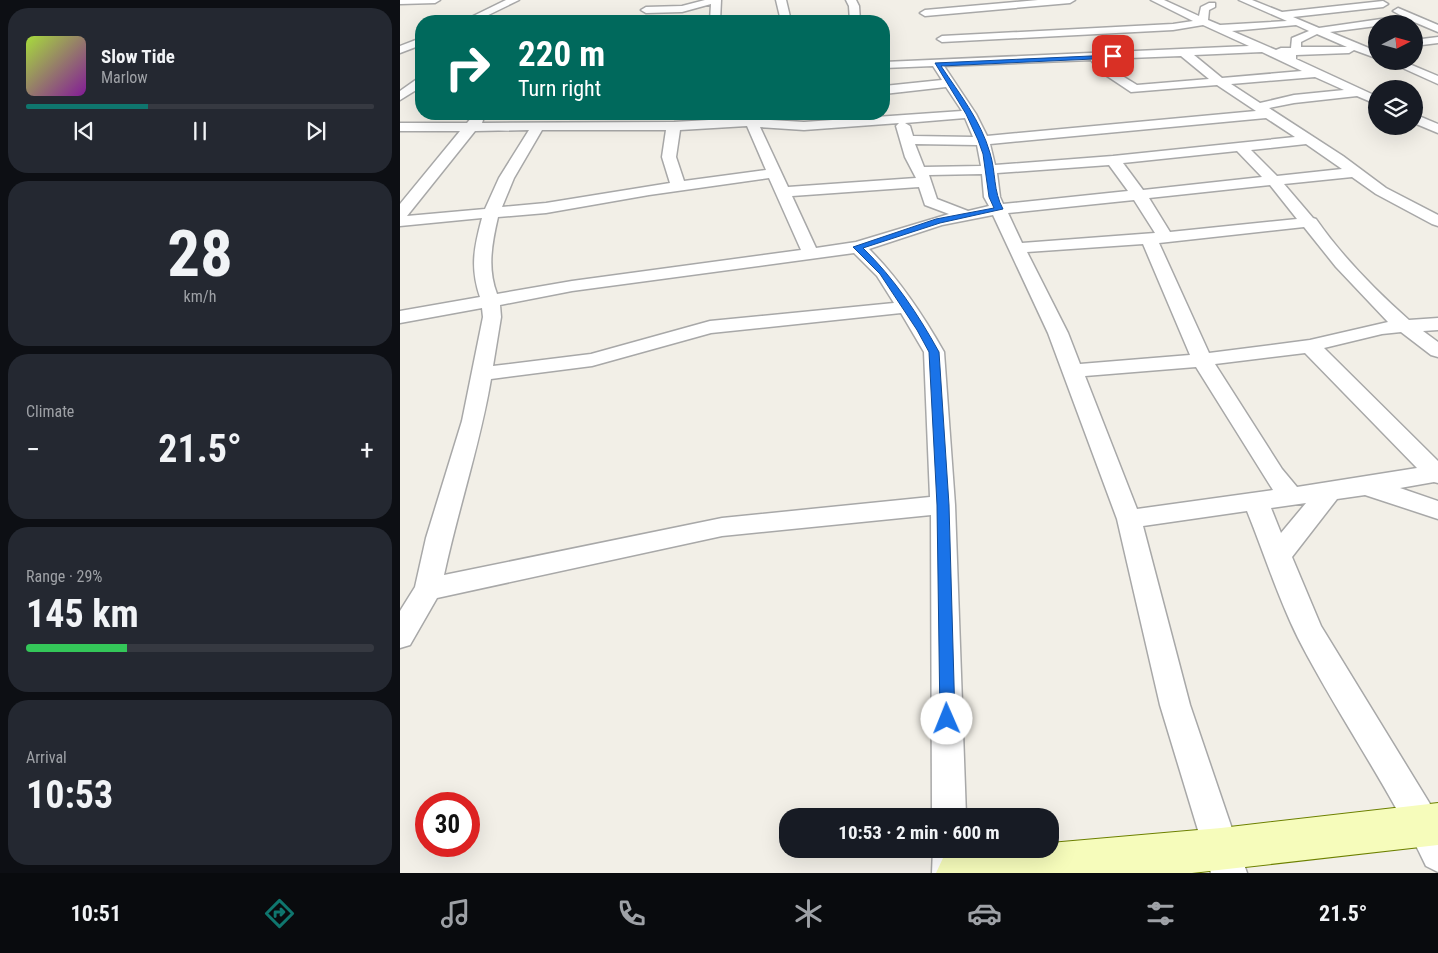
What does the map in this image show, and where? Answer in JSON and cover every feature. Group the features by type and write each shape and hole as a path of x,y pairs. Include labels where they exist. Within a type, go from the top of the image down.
{"street":[{"path":"400,1 435,0"},
{"path":"481,15 514,0"},
{"path":"644,15 649,0"},
{"path":"646,10 682,9 716,0 715,15"},
{"path":"781,0 785,15"},
{"path":"851,0 854,6 855,15"},
{"path":"1070,0 923,10 945,51 982,140 987,154 992,197 1058,333 1129,519 1175,705 1225,861"},
{"path":"1243,0 1368,52"},
{"path":"1161,2 1216,5 1204,9 1203,22"},
{"path":"1161,2 1368,96"},
{"path":"1278,16 1379,2 1406,15"},
{"path":"1032,4 1029,7 1055,33"},
{"path":"890,65 945,51 1055,33 1166,27 1203,22"},
{"path":"1423,23 1438,30"},
{"path":"1217,28 1298,24"},
{"path":"1290,60 1296,50 1296,40 1316,31 1368,24"},
{"path":"407,35 415,34"},
{"path":"1423,42 1438,40"},
{"path":"400,50 415,44"},
{"path":"890,86 945,51 1098,62 1184,53 1368,48"},
{"path":"1184,53 1220,82 1338,159 1381,191 1438,221"},
{"path":"1098,62 1135,89 1318,73"},
{"path":"1419,71 1438,68"},
{"path":"1419,71 1438,80"},
{"path":"400,96 415,86"},
{"path":"908,140 982,140 1262,110 1294,99 1360,92"},
{"path":"400,96 415,96"},
{"path":"890,120 970,114"},
{"path":"403,209 476,120"},
{"path":"584,126 602,120"},
{"path":"400,127 674,126 731,120"},
{"path":"751,120 810,252"},
{"path":"764,120 804,126 879,120"},
{"path":"901,120 912,157 923,177 930,202 965,216"},
{"path":"1423,122 1438,129"},
{"path":"674,126 669,147 669,165 679,187"},
{"path":"400,636 428,589 440,538 473,422 492,317 490,300 482,278 483,250 493,212 512,168 538,127"},
{"path":"783,192 989,168 1113,160 1308,140"},
{"path":"1240,147 1274,180 1342,263 1380,305 1438,351"},
{"path":"1113,160 1139,195 1157,238 1166,275 1202,360 1274,475 1291,497"},
{"path":"400,317 615,279 858,247 939,221 999,209 1355,172"},
{"path":"403,209 493,212 555,207 774,173"},
{"path":"1421,211 1438,207"},
{"path":"1017,248 1157,238 1310,222"},
{"path":"858,247 878,266 922,330 934,352 943,505 949,808"},
{"path":"482,374 592,360 710,327 905,307"},
{"path":"1072,371 1202,360 1310,346 1340,337 1403,325 1438,324"},
{"path":"1310,346 1438,474"},
{"path":"1129,519 1329,492 1438,474"},
{"path":"1366,486 1438,510"},
{"path":"1278,555 1329,492"},
{"path":"958,873 1225,861 1433,834 1344,693 1309,631 1256,502"},
{"path":"428,589 722,527 943,505"},
{"path":"950,858 950,873"}],"route":[{"path":"947,719 943,505 934,352 922,330 884,273 858,247 939,221 999,209 992,197 987,154 982,140 970,114 938,64 1113,56"}]}
